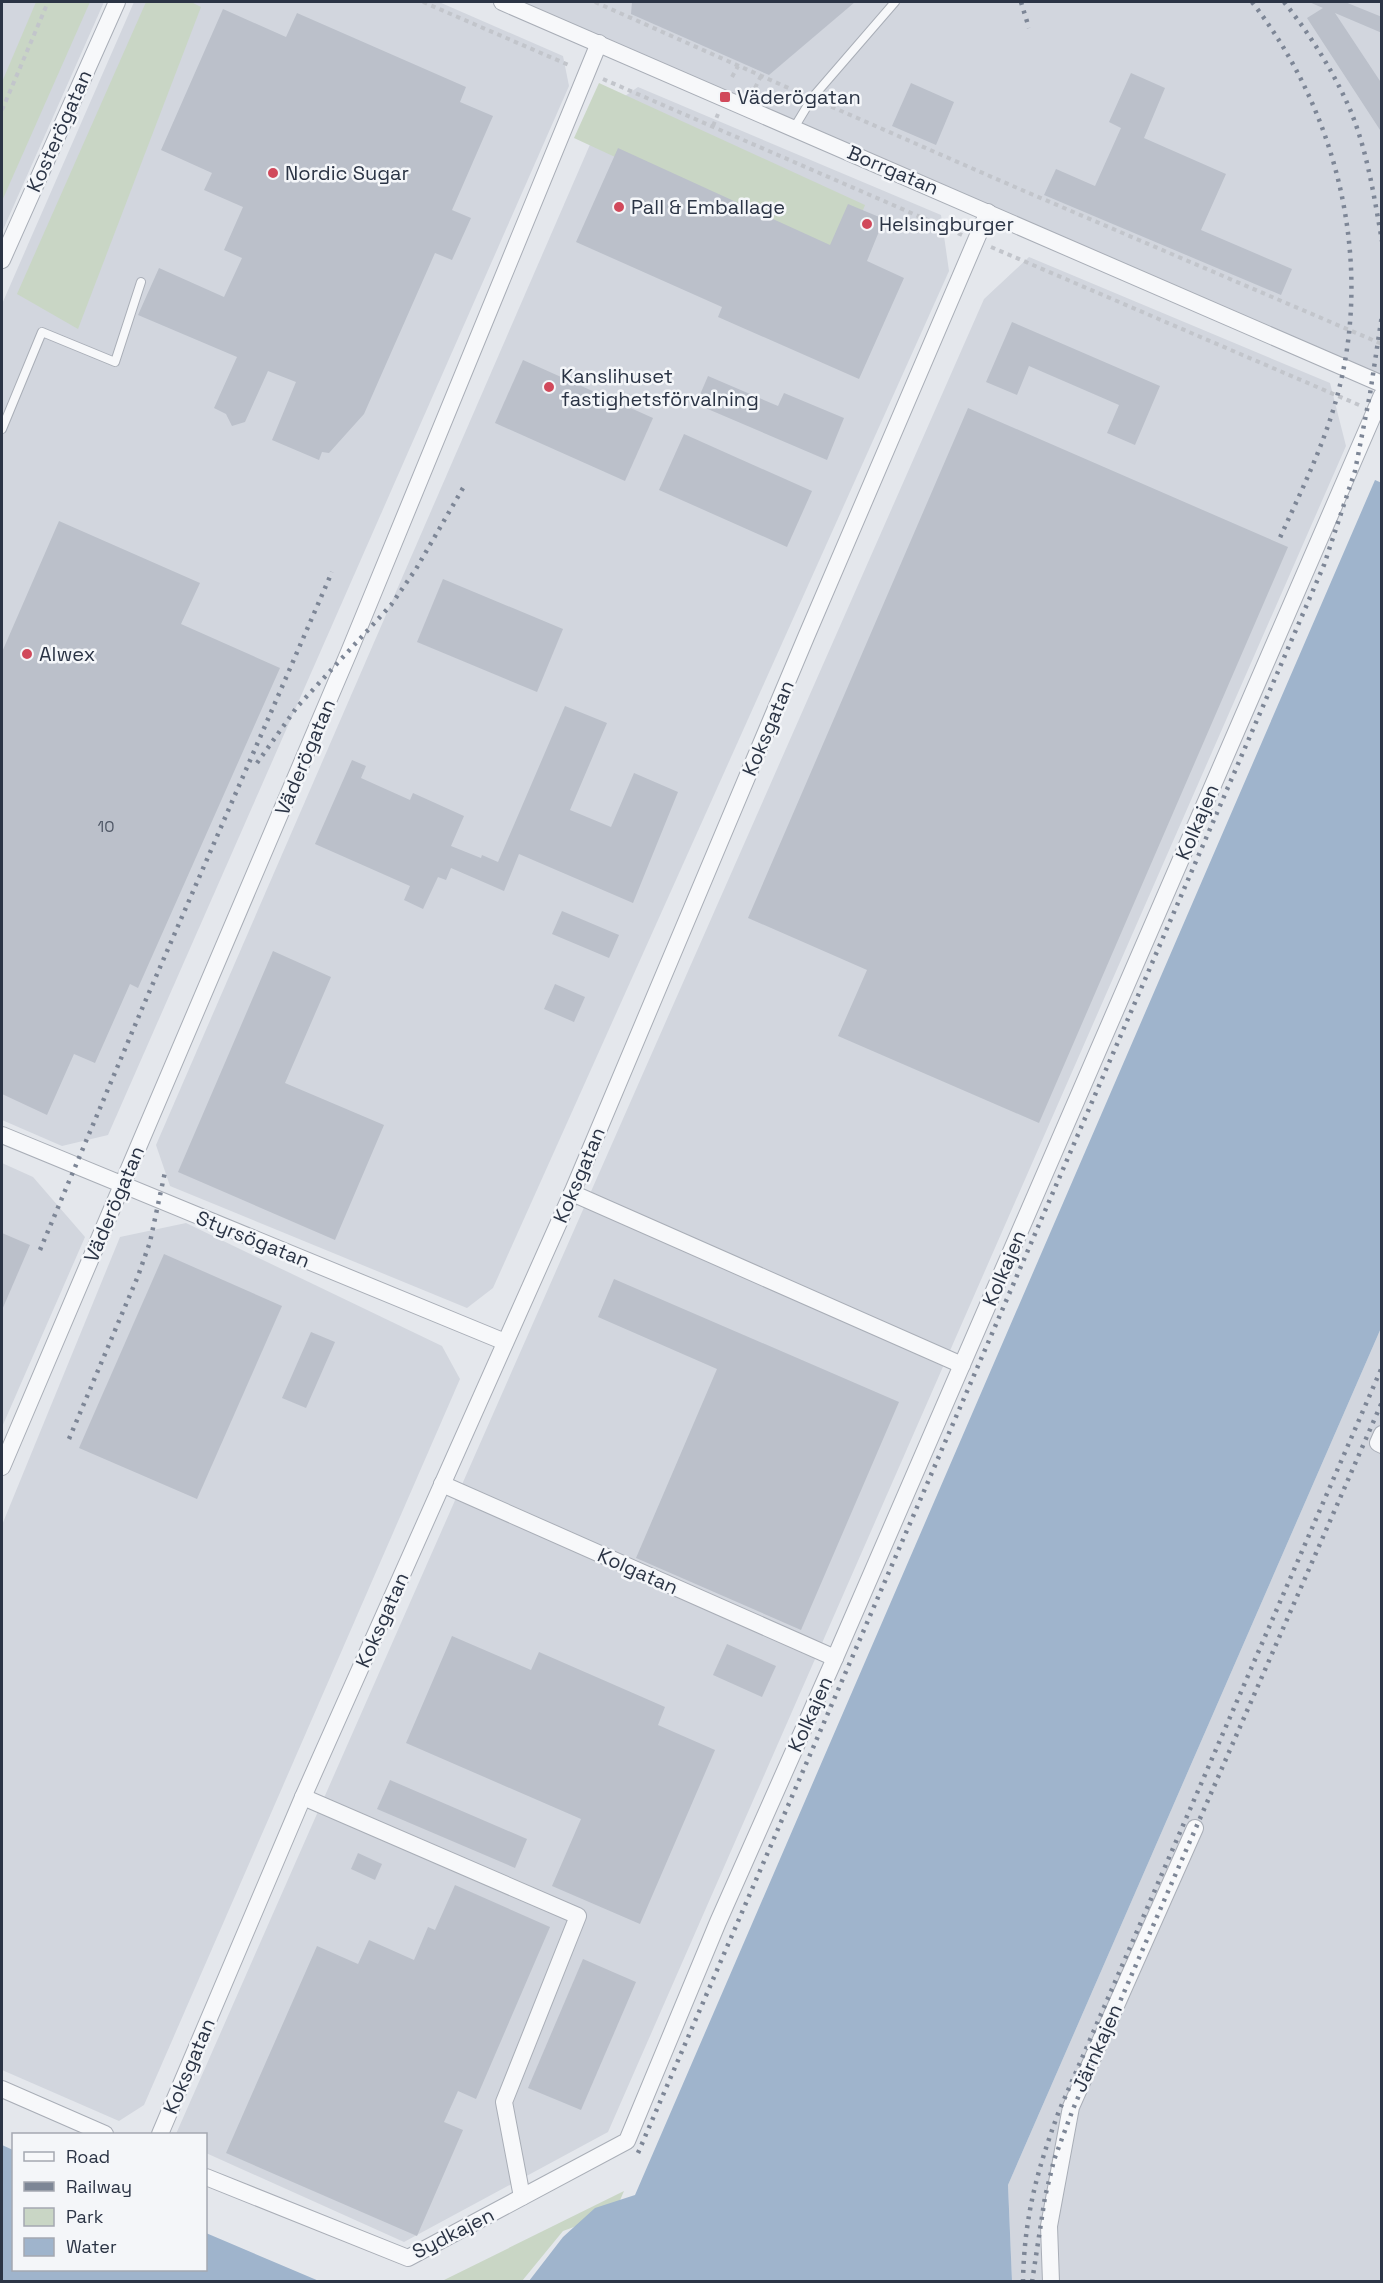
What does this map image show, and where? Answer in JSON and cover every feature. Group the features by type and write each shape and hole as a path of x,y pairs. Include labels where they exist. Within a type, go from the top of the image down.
{"street":[{"name":"Kosterögatan","path":"2,260 117,2"},
{"name":"Borrgatan","path":"502,2 1382,384"},
{"name":"Väderögatan","path":"2,1467 349,652 599,43"},
{"name":"Koksgatan","path":"160,2133 303,1797 572,1193 988,212"},
{"name":"Kolkajen","path":"627,2141 718,1922 835,1658 1382,394"},
{"name":"Styrsögatan","path":"2,1135 506,1342"},
{"path":"572,1193 962,1365"},
{"path":"1382,1434 1378,1443 1382,1445"},
{"name":"Kolgatan","path":"442,1484 835,1658"},
{"path":"303,1797 578,1916 504,2102 522,2197"},
{"name":"Järnkajen","path":"1051,2282 1049,2226 1071,2107 1195,1828"},
{"path":"2,2090 103,2133"},
{"name":"Sydkajen","path":"207,2177 408,2258 627,2141"}],"lane":[{"path":"794,128 812,98 895,2"},
{"path":"2,429 42,332 115,362 141,282"}],"path":[{"path":"2,110 48,2"},
{"path":"423,2 1374,412"},
{"path":"595,2 1001,181 1382,344"},
{"path":"732,77 738,66"},
{"path":"755,88 761,76"},
{"path":"713,126 718,114"}],"shaded area":[{"path":"2,2 104,2 2,232"},
{"path":"134,2 439,2 563,56 569,86 108,1135 62,1146 2,1120 2,304"},
{"path":"502,2 1381,2 1381,384"},
{"path":"638,87 941,215 949,271 493,1288 467,1308 170,1186 156,1145 605,110"},
{"path":"1029,257 1330,383 1346,446 608,2132 404,2242 207,2153 207,2133 176,2133 984,299"},
{"path":"2,1163 33,1177 85,1237 2,1427"},
{"path":"186,1223 442,1346 460,1379 144,2105 119,2121 2,2070 2,1525 120,1237"},
{"path":"1381,1328 1381,2281 1012,2281 1008,2185"}],"green space":[{"path":"36,2 90,2 2,201 2,82"},
{"path":"146,2 191,2 201,7 78,329 17,294"},
{"path":"599,83 865,205 842,262 574,138"},
{"path":"624,2191 615,2212 563,2231 522,2281 440,2282"}],"water":[{"path":"1375,480 1382,483 1381,1328 1008,2185 1012,2281 529,2281 563,2237 595,2208 635,2195"},
{"path":"2,2145 12,2150 12,2271 207,2271 207,2233 319,2281 2,2281"}],"building":[{"path":"632,2 855,2 769,75 631,14"},
{"path":"1309,2 1345,2 1382,17 1382,33 1335,13 1382,84 1382,133 1307,18 1323,8"},
{"path":"223,9 286,37 297,13 466,87 460,102 493,116 452,210 471,218 452,260 435,253 364,414 329,453 322,452 319,460 272,440 296,382 268,371 245,422 232,426 226,414 214,408 237,357 138,315 159,268 224,297 242,258 224,250 243,207 204,190 212,173 161,150"},
{"path":"1131,73 1165,88 1144,138 1226,174 1201,230 1292,269 1281,295 1044,195 1056,169 1095,186 1121,128 1109,122"},
{"path":"911,83 954,102 936,145 892,126"},
{"path":"618,148 830,245 848,204 884,219 867,261 904,278 859,379 718,317 722,307 576,242"},
{"path":"1012,322 1160,386 1135,445 1107,433 1119,405 1029,366 1017,395 986,382"},
{"path":"523,360 653,418 625,481 495,423"},
{"path":"708,376 778,406 784,393 844,418 827,460 696,404"},
{"path":"968,408 1288,547 1039,1123 838,1036 867,970 748,918"},
{"path":"684,434 812,491 787,547 659,490"},
{"path":"59,521 200,583 181,624 280,668 138,988 130,984 95,1063 74,1054 47,1115 2,1094 2,652"},
{"path":"443,579 563,629 537,692 417,642"},
{"path":"565,706 607,723 570,810 611,827 634,773 678,792 633,903 519,854 504,891 451,868 446,880 438,877 423,909 404,900 410,886 315,844 352,760 366,766 361,778 410,800 413,793 464,816 451,846 498,862"},
{"path":"562,911 619,935 609,958 552,934"},
{"path":"273,951 331,977 285,1083 384,1125 335,1240 178,1172"},
{"path":"555,984 585,997 574,1022 544,1009"},
{"path":"2,1233 30,1245 2,1310"},
{"path":"164,1254 282,1306 197,1499 79,1448"},
{"path":"614,1279 899,1402 801,1630 636,1558 717,1369 598,1317"},
{"path":"311,1332 335,1342 306,1408 282,1398"},
{"path":"452,1636 531,1670 539,1652 665,1707 658,1725 715,1750 640,1924 552,1886 581,1819 406,1743"},
{"path":"727,1644 776,1666 762,1697 713,1675"},
{"path":"390,1780 527,1839 515,1868 377,1809"},
{"path":"358,1853 382,1864 375,1880 351,1869"},
{"path":"455,1885 550,1927 476,2099 458,2091 444,2122 463,2130 417,2236 226,2153 317,1946 358,1964 369,1940 414,1960 428,1927 435,1930"},
{"path":"583,1959 636,1982 581,2110 528,2088"}],"railway":[{"path":"1021,2 1029,28"},
{"path":"1252,2 1281,43 1305,88 1325,135 1339,184 1348,234 1351,284 1349,335 1335,405 1313,465 1278,542"},
{"path":"1284,2 1320,52 1349,107 1365,156 1382,241"},
{"path":"638,2153 1324,565 1355,471 1382,315"},
{"path":"257,763 297,707 391,605 416,569 463,488"},
{"path":"40,1250 332,572"},
{"path":"69,1439 138,1276 150,1242 165,1172"},
{"path":"1023,2282 1026,2237 1033,2195 1059,2111 1382,1367"},
{"path":"1032,2282 1045,2197 1054,2160 1073,2109 1382,1402"}],"place":[{"name":"Väderögatan","path":"725,97"},
{"name":"Nordic Sugar","path":"273,173"},
{"name":"Pall & Emballage","path":"619,207"},
{"name":"Helsingburger","path":"867,224"},
{"name":"Kanslihuset fastighetsförvalning","path":"549,387"},
{"name":"Alwex","path":"27,654"}]}
